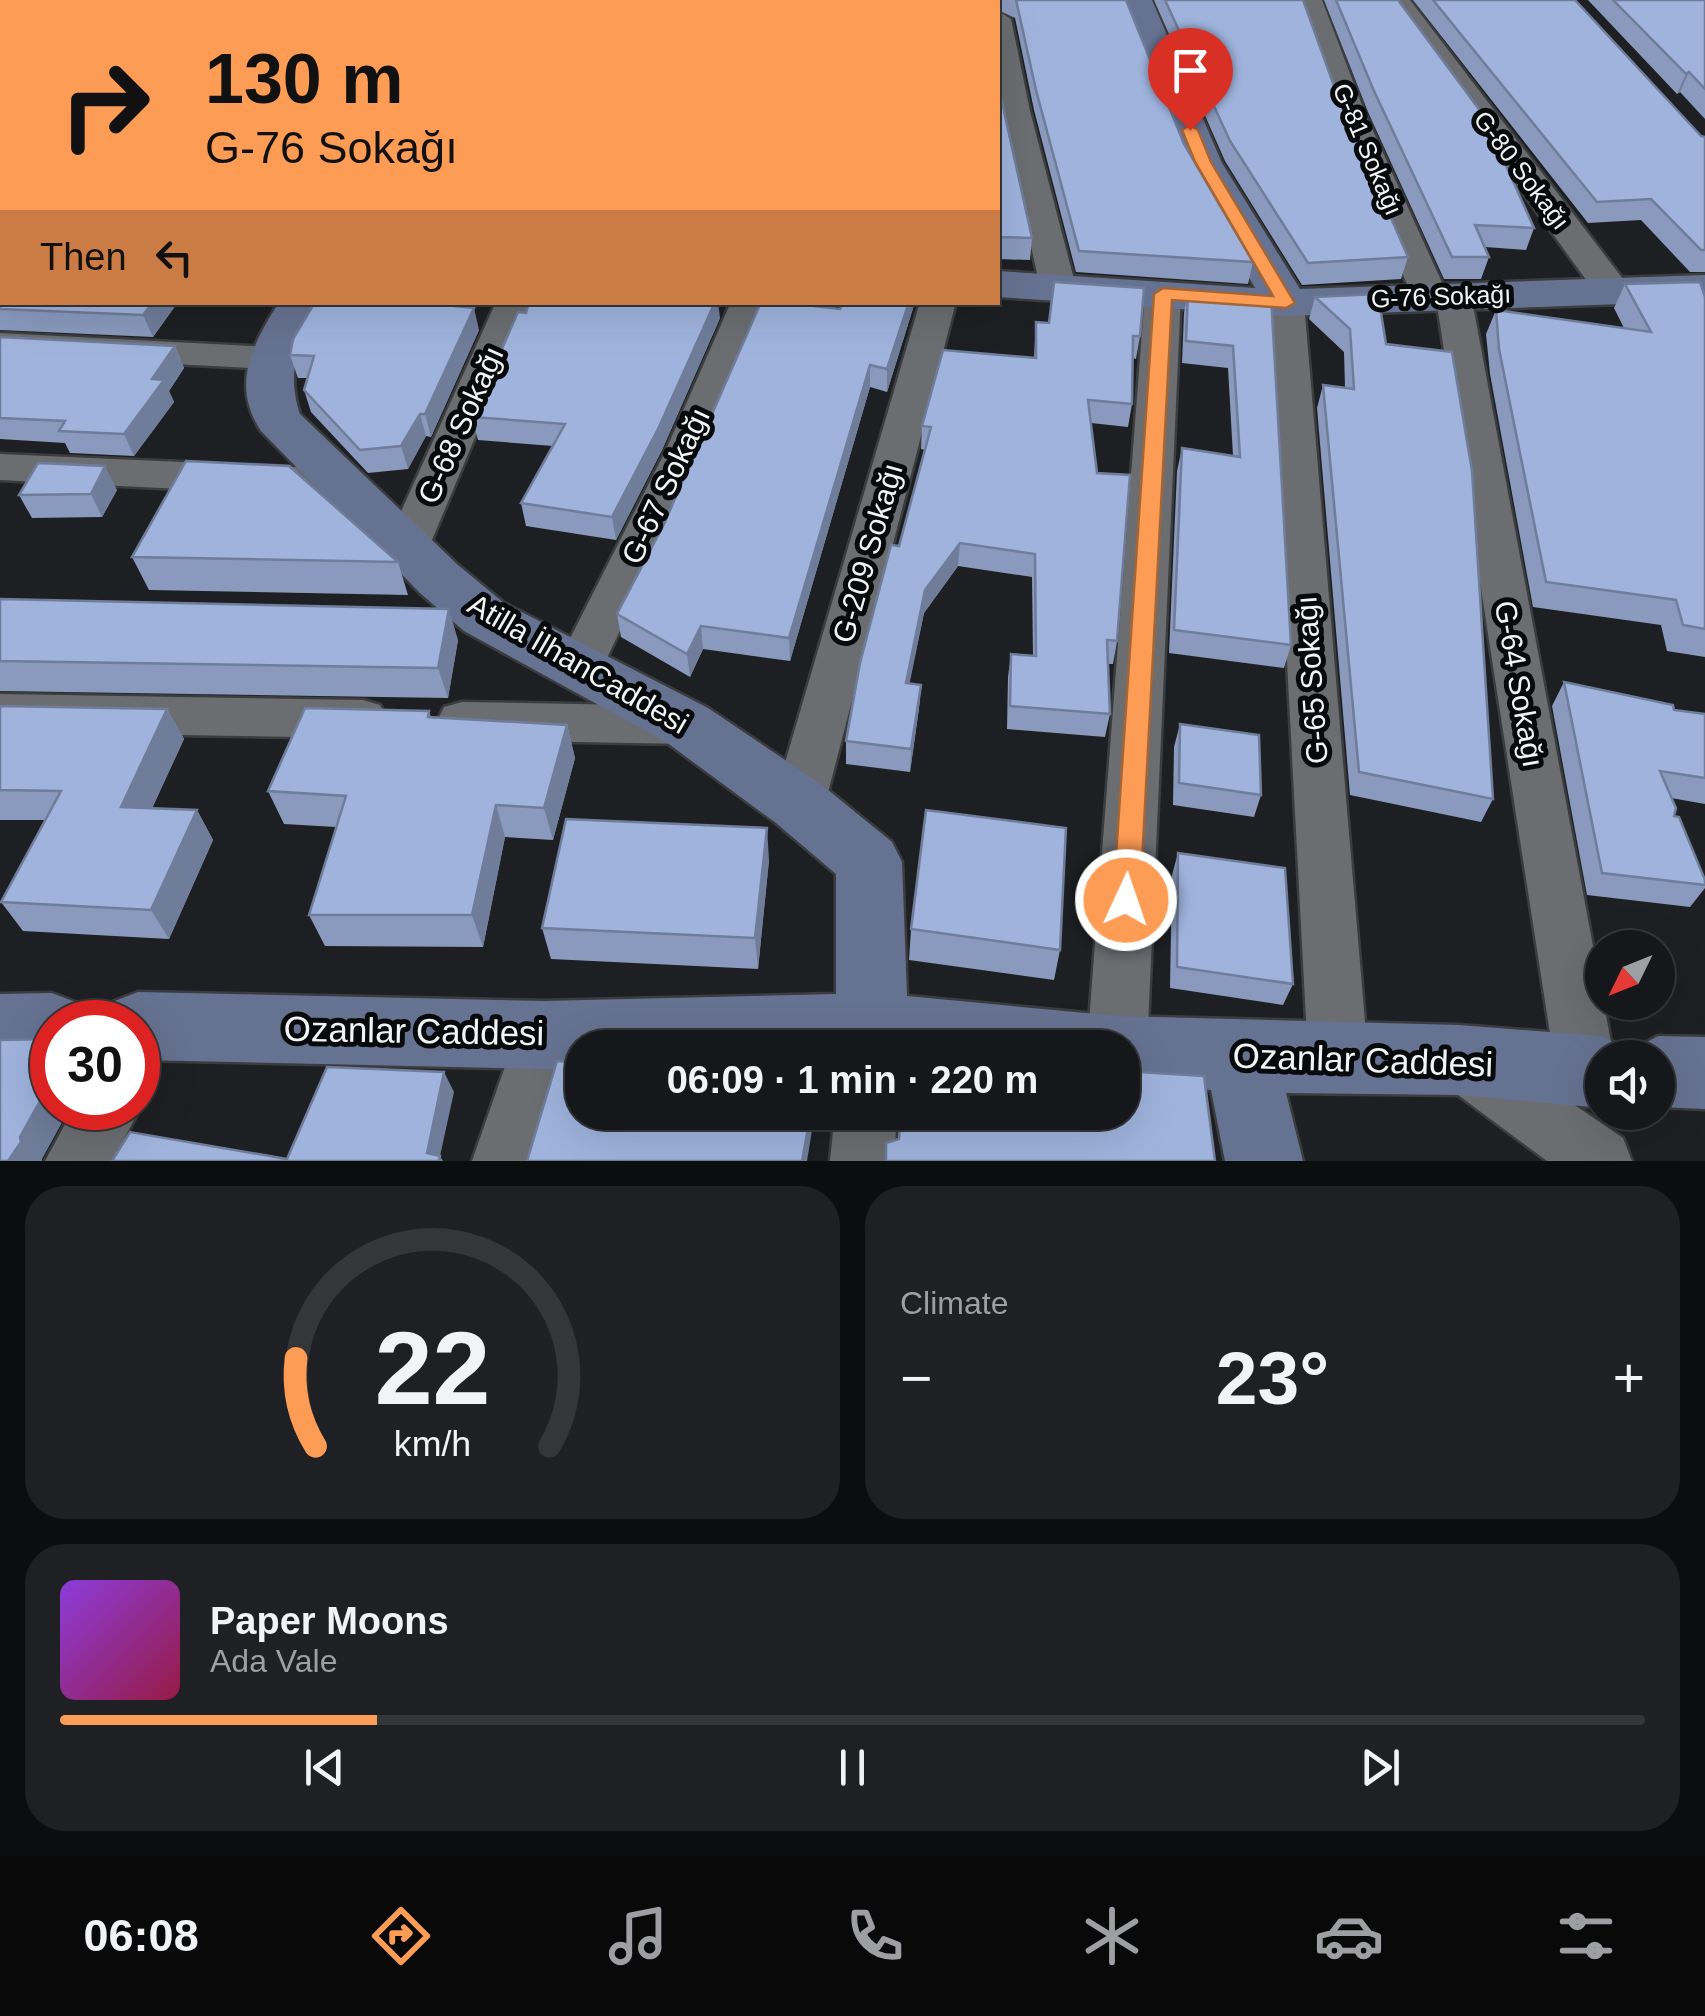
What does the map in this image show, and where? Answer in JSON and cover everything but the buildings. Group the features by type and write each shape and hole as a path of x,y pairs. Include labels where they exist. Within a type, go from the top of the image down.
{"street":[{"path":"1136,0 1203,162 1286,303"},
{"name":"G-81 Sokağı","path":"1309,0 1350,112 1442,296"},
{"name":"G-80 Sokağı","path":"1396,0 1613,291"},
{"path":"1000,30 1015,111 1058,286"},
{"name":"G-76 Sokağı","path":"1000,284 1286,303 1705,288"},
{"path":"1118,1030 1163,294"},
{"name":"G-64 Sokağı","path":"1442,296 1588,1040"},
{"name":"G-65 Sokağı","path":"1286,303 1338,1058"},
{"path":"0,344 269,358 300,305"},
{"name":"G-68 Sokağı","path":"407,547 513,305"},
{"name":"G-67 Sokağı","path":"578,668 685,452 748,305"},
{"name":"G-209 Sokağı","path":"799,804 937,305"},
{"name":"Atilla İlhanCaddesi","path":"269,358 266,390 278,420 484,617 687,725 799,804 869,862 871,1030"},
{"path":"0,467 342,482"},
{"path":"426,616 484,617"},
{"path":"0,712 687,725"},
{"path":"0,1028 30,1027"},
{"path":"504,1161 544,1035"},
{"name":"Ozanlar Caddesi","path":"160,1037 565,1035"},
{"name":"Ozanlar Caddesi","path":"1140,1050 1241,1057 1459,1060 1585,1071"},
{"path":"1241,1057 1264,1161"},
{"path":"1459,1060 1600,1161"},
{"path":"1675,1072 1705,1073"},
{"path":"77,1161 96,1130"},
{"path":"862,1161 865,1130"}],"route":[{"path":"1126,900 1163,294 1286,303 1203,162 1190,130"}]}
